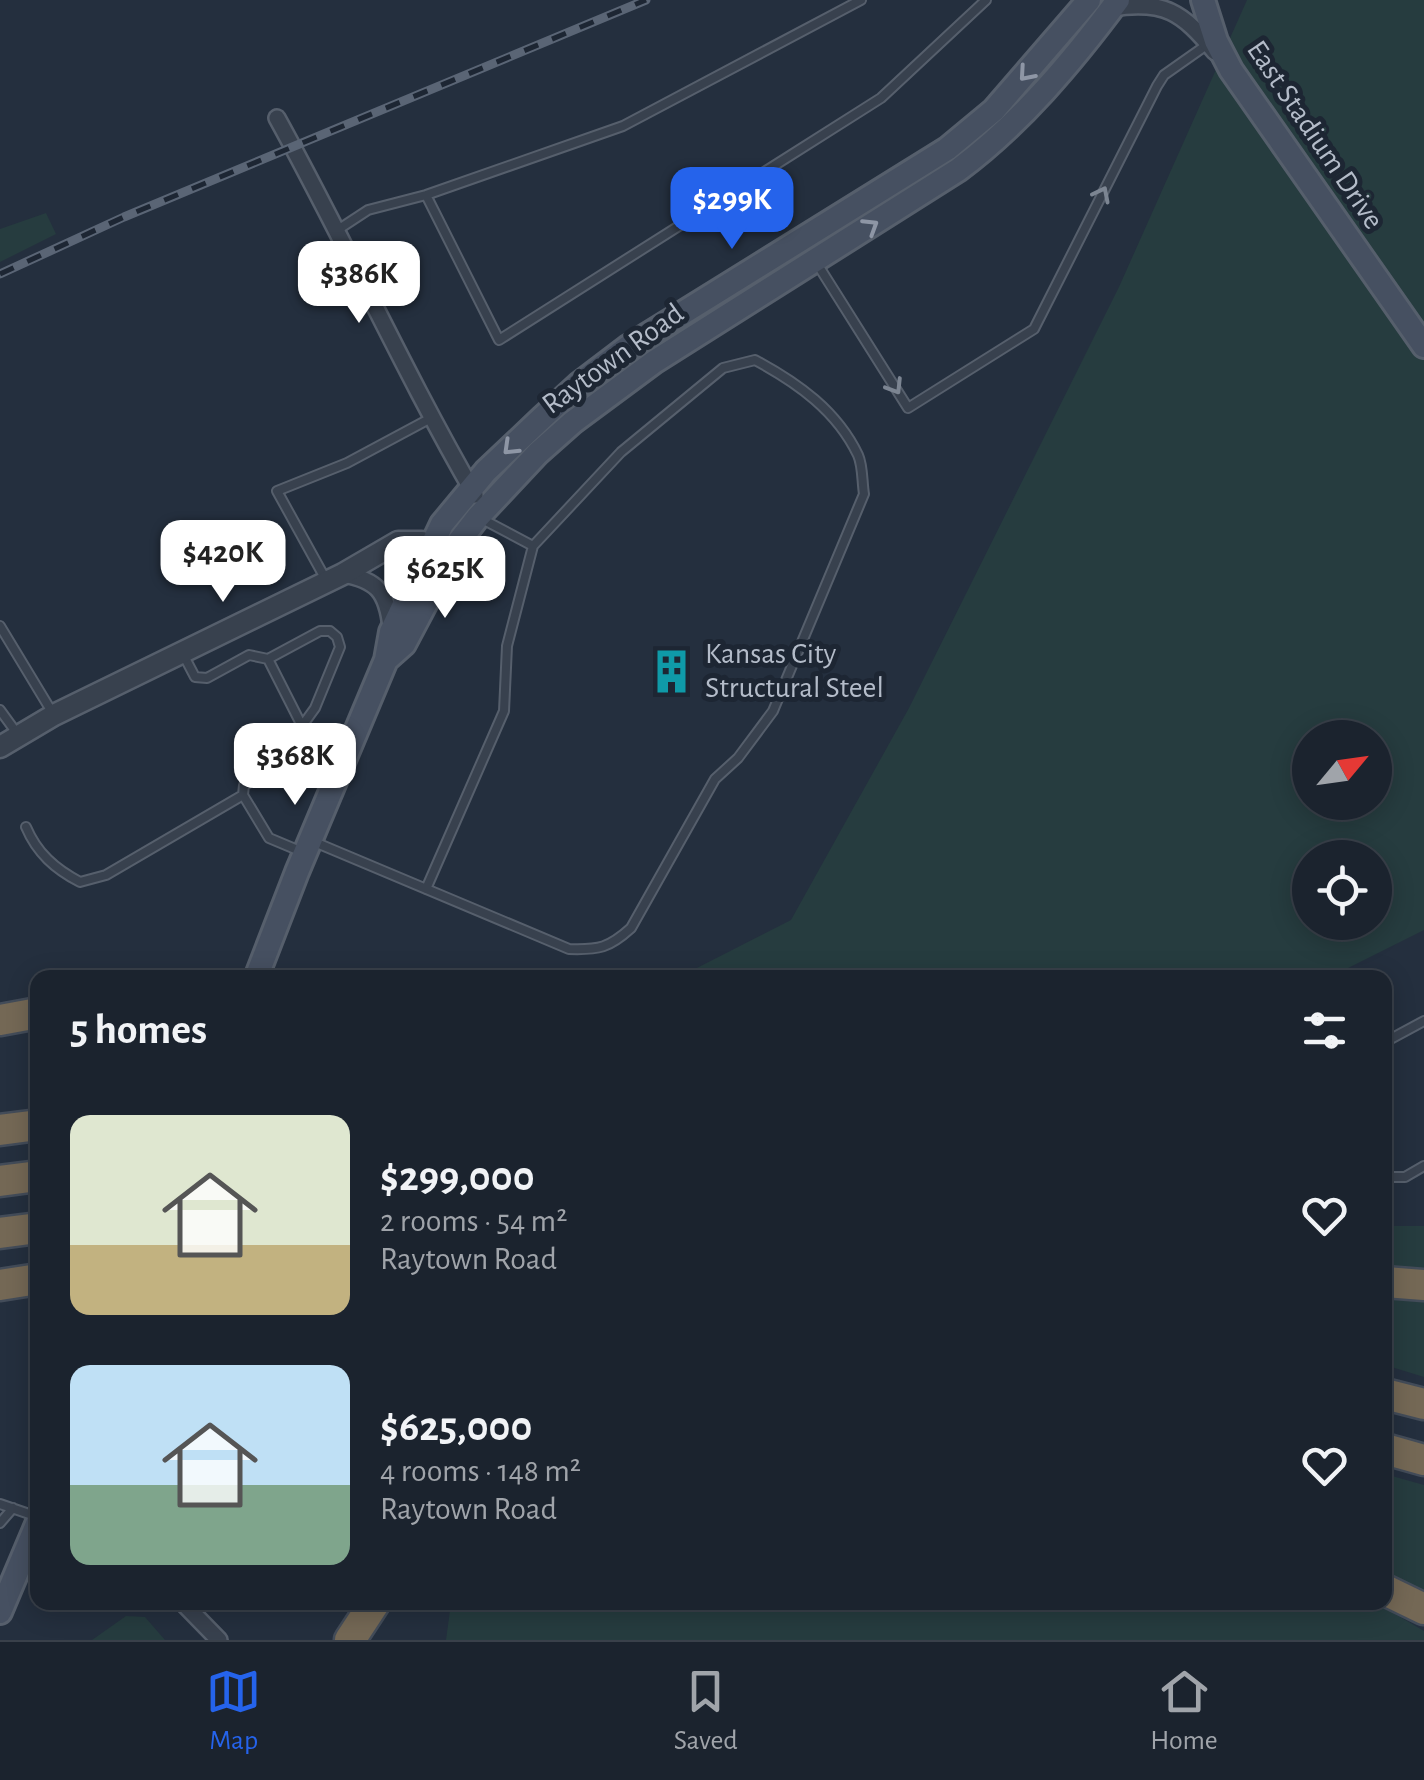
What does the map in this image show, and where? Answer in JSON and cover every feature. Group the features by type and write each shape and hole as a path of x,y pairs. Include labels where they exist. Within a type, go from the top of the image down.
{"highway":[{"path":"0,1020 30,1014"},
{"path":"0,1130 30,1125"},
{"path":"0,1181 30,1177"},
{"path":"0,1233 30,1229"},
{"path":"0,1285 30,1280"},
{"path":"1392,1283 1424,1285"},
{"path":"1392,1396 1424,1404"},
{"path":"1392,1451 1424,1460"},
{"path":"1392,1593 1424,1608"},
{"path":"350,1640 371,1610"}],"main road":[{"name":"Raytown Road","path":"259,970 386,660 391,632 440,552 538,454 604,397 815,260 954,158 1089,0"},
{"name":"East Stadium Drive","path":"1203,0 1216,41 1231,70 1424,346"},
{"name":"Raytown Road","path":"386,660 404,644 440,552 448,516 471,488 578,385 628,347 718,291 1020,117 1115,4"},
{"path":"718,291 730,313"},
{"path":"0,1612 30,1540"}],"street":[{"name":"Raytown Road","path":"1115,4 1166,8 1188,22 1231,70"},
{"path":"278,118 481,514"},
{"path":"0,747 54,716 335,578 398,542 422,542 440,552"},
{"path":"335,578 365,578 378,589 388,605 391,632"},
{"path":"190,1610 218,1640"}],"lane":[{"path":"336,230 368,210 426,194 622,126 861,0"},
{"path":"426,194 499,340 881,98 986,0"},
{"path":"815,260 908,408 1034,329 1157,86 1164,75 1208,44"},
{"path":"182,653 194,678 208,678 249,655 268,659 320,631 330,631 340,647 315,708 302,726 296,760 244,785 243,796 269,838 307,847 426,889 570,949 598,950 616,942 631,928 714,779 738,758 773,711 864,494 860,458 829,411 785,376 755,360 723,368 622,452 533,546 507,646 504,712 426,889"},
{"path":"335,578 277,491 347,463 431,418"},
{"path":"481,514 533,546"},
{"path":"0,626 54,716"},
{"path":"268,659 302,726 329,742 349,747"},
{"path":"0,710 19,736"},
{"path":"26,827 34,846 60,872 80,882 106,875 243,796"},
{"path":"1392,1038 1424,1021"},
{"path":"1392,1177 1405,1176 1424,1166"},
{"path":"0,1504 13,1508 30,1521"},
{"path":"0,1523 13,1508"}],"green space":[{"path":"1247,0 1424,0 1424,930 1344,970 693,970 791,920 909,708 1119,287"},
{"path":"46,213 56,234 0,262 0,229"},
{"path":"1392,1226 1424,1226 1424,1270 1392,1268"},
{"path":"1392,1295 1424,1297 1424,1377 1392,1367"},
{"path":"1392,1476 1424,1485 1424,1596 1392,1581"},
{"path":"450,1610 1388,1610 1424,1631 1424,1640 446,1640"},
{"path":"126,1616 145,1617 165,1640 92,1640"}],"railway":[{"path":"0,274 124,217 646,0"}],"place":[{"name":"Kansas City Structural Steel","path":"672,671"}]}
